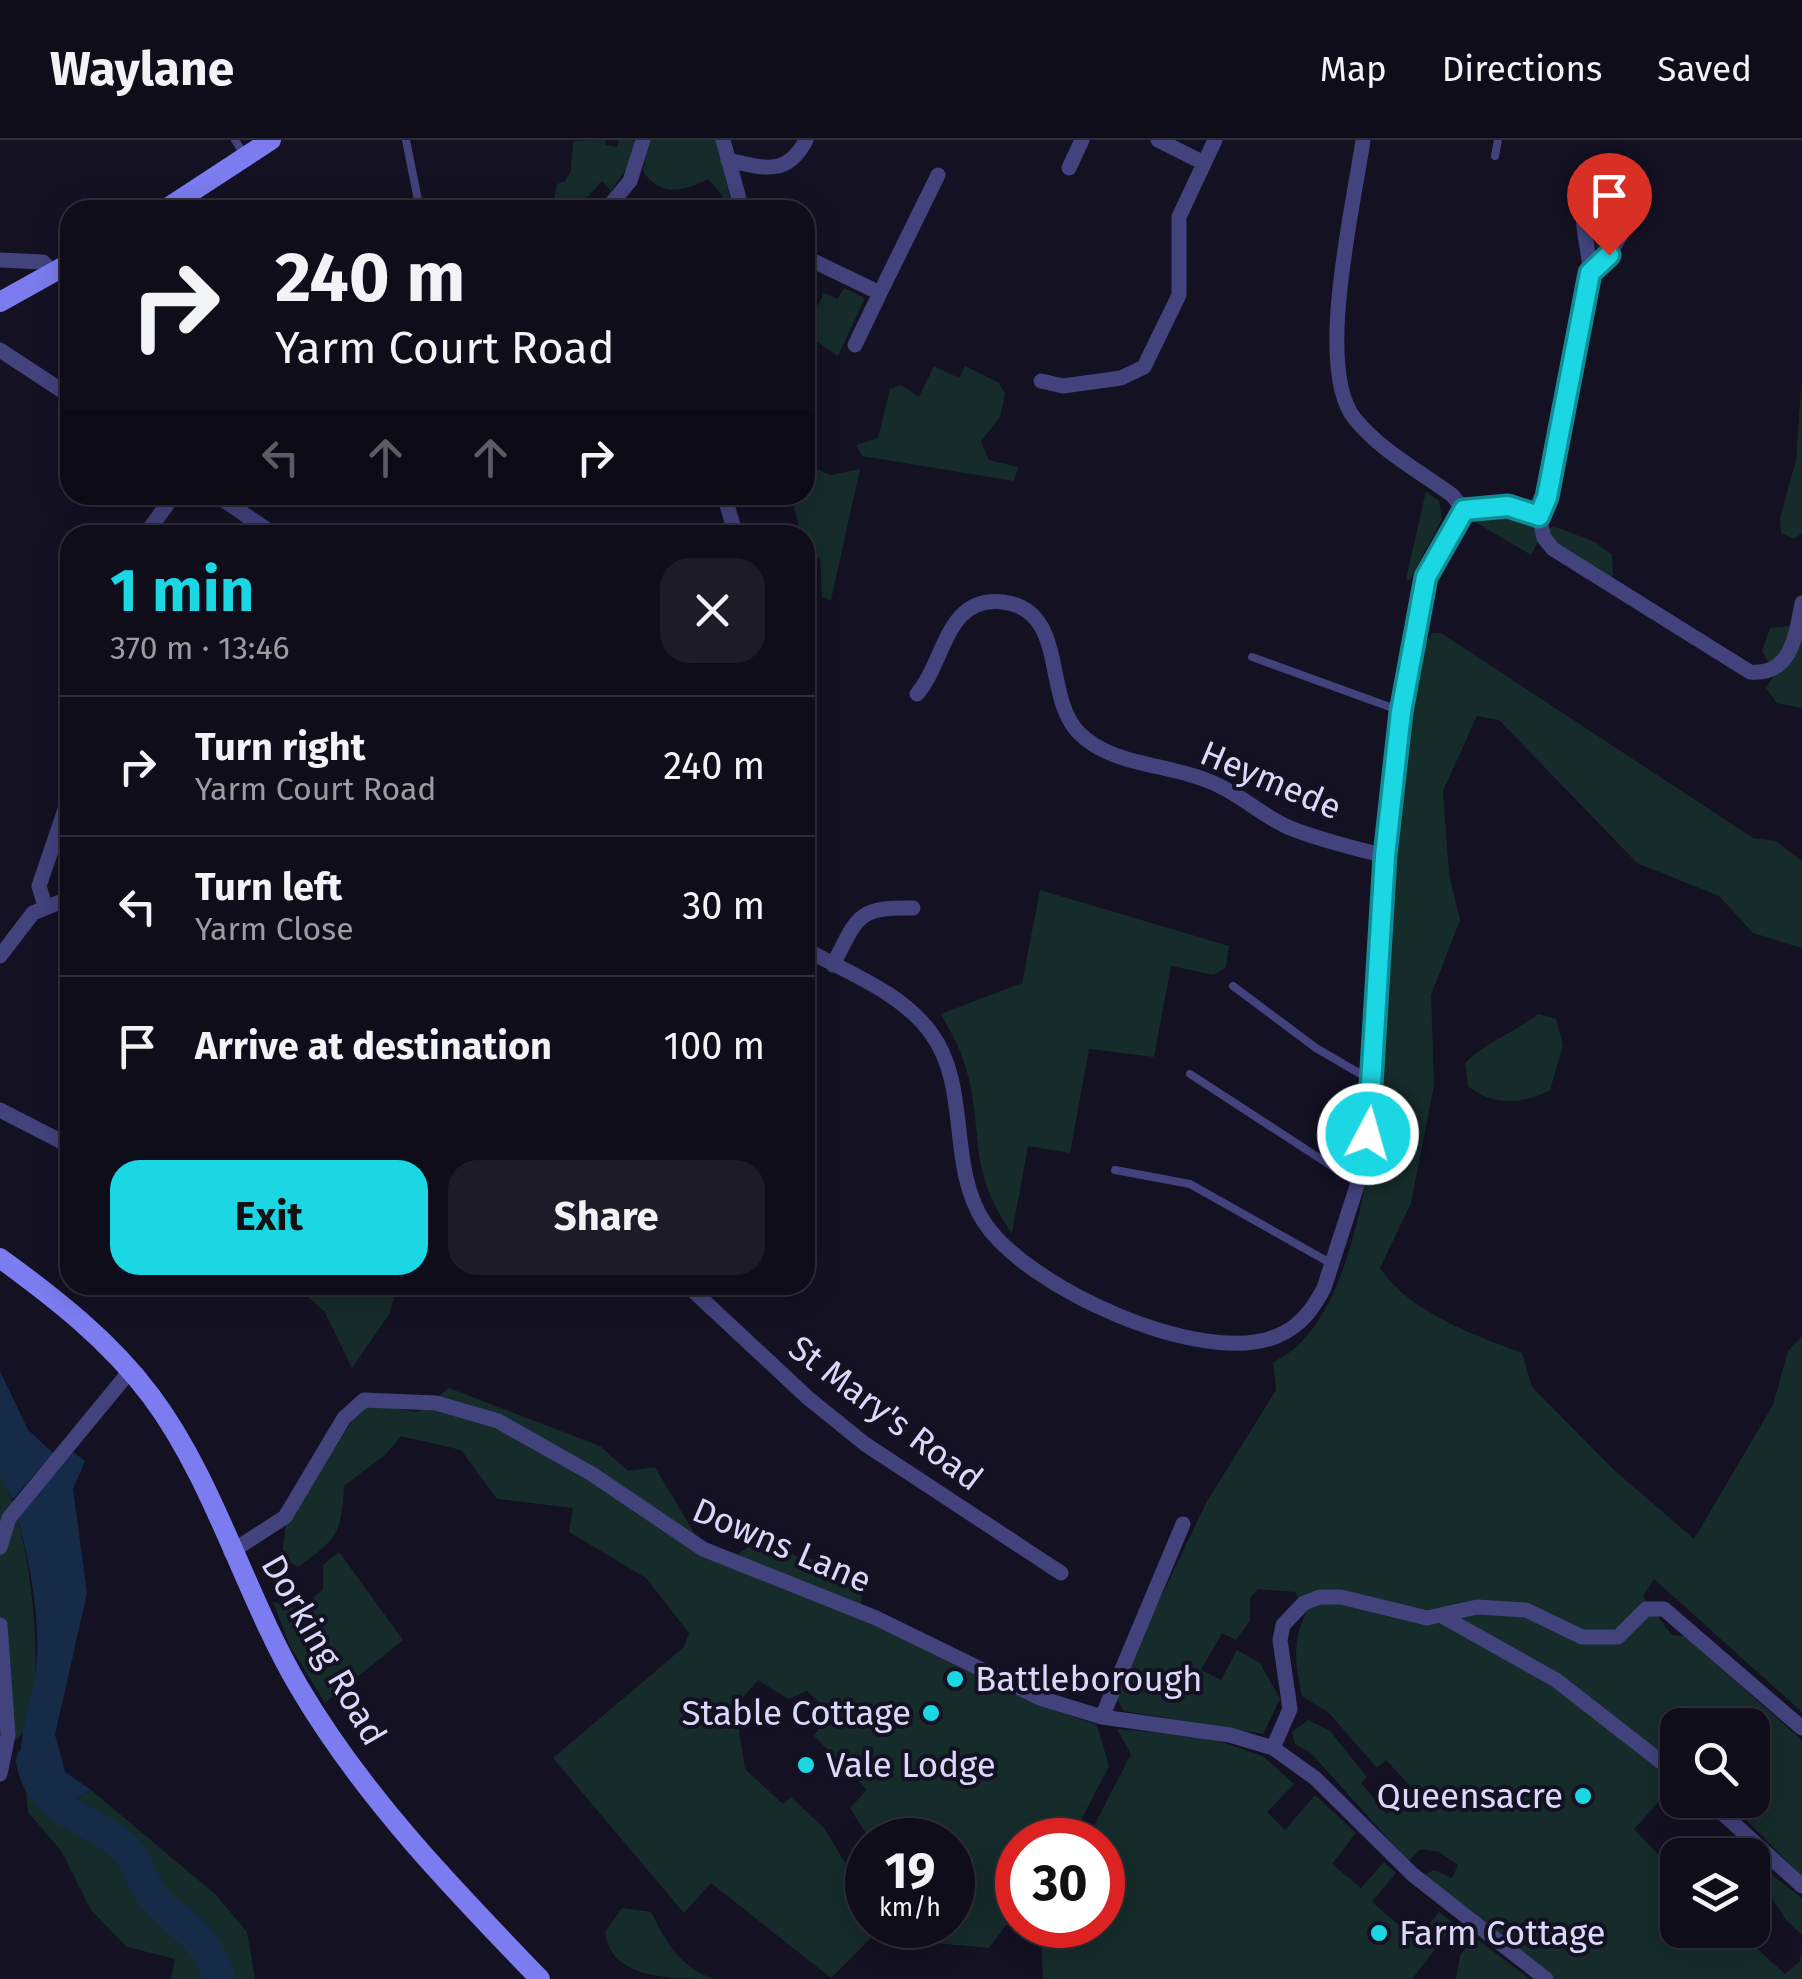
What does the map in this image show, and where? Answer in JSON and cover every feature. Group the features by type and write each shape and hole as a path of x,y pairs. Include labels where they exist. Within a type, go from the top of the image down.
{"main road":[{"path":"176,200 240,148 271,140"},
{"path":"0,302 60,269"},
{"name":"Dorking Road","path":"0,1258 60,1303 130,1371 168,1423 292,1675 355,1772 464,1900 540,1979"}],"street":[{"path":"615,200 630,182 643,140"},
{"path":"723,140 739,200"},
{"path":"728,160 775,170 788,164 806,140"},
{"path":"1069,168 1082,140"},
{"path":"1158,140 1204,162"},
{"path":"1041,381 1062,386 1121,378 1144,367 1180,295 1178,217 1216,140"},
{"path":"1364,140 1338,324 1336,383 1355,420 1452,495 1464,510"},
{"path":"855,346 938,175"},
{"path":"1590,273 1609,255 1628,215 1624,193 1607,184 1590,191 1583,201 1590,273 1547,497 1539,516 1544,538 1553,549 1750,672 1774,670 1789,654 1802,602"},
{"path":"0,260 43,262 60,267"},
{"path":"815,262 880,294"},
{"path":"0,350 60,389"},
{"path":"231,505 261,525"},
{"path":"1464,510 1508,506 1539,516"},
{"path":"815,955 905,1005 934,1037 951,1079 960,1149 974,1205 1002,1244 1050,1280 1145,1324 1183,1335 1241,1342 1275,1338 1304,1319 1315,1305 1332,1264 1359,1184 1373,1080 1385,856 1401,712 1426,577 1464,510"},
{"name":"Heymede","path":"917,694 932,678 945,635 963,614 988,603 1015,605 1028,612 1046,634 1060,702 1072,726 1093,745 1207,780 1289,828 1385,856"},
{"path":"45,906 39,886 60,824"},
{"path":"0,956 23,924 45,906 60,901"},
{"path":"833,965 864,913 874,908 913,908"},
{"path":"0,1110 60,1141"},
{"name":"St Mary's Road","path":"697,1295 808,1398 865,1444 1061,1573"},
{"path":"0,1547 9,1518 130,1371"},
{"name":"Downs Lane","path":"231,1552 285,1517 354,1407 376,1398 436,1404 530,1436 702,1549 876,1618 1040,1698 1102,1717 1230,1735 1273,1748 1316,1778 1412,1874 1546,1979"},
{"path":"1102,1717 1183,1524"},
{"path":"1273,1748 1290,1709 1280,1640 1283,1625 1304,1602 1340,1597 1412,1617 1442,1616 1477,1607 1526,1610 1582,1637 1618,1636 1646,1609 1664,1609 1802,1728"},
{"path":"1442,1616 1556,1680 1660,1761"},
{"path":"0,1625 8,1735 0,1774"},
{"path":"1728,1818 1802,1886"}],"lane":[{"path":"406,140 418,200"},
{"path":"1495,156 1498,140"},
{"path":"1252,657 1401,712"},
{"path":"1233,986 1316,1048 1373,1080"},
{"path":"1190,1074 1359,1184"},
{"path":"1115,1170 1190,1184 1332,1264"}],"green space":[{"path":"605,140 605,145 617,147 619,140 635,140 625,171 611,191 602,181 585,200 554,200 557,184 565,181 571,170 573,141"},
{"path":"650,140 716,140 731,200 721,200 723,196 708,179 672,190 657,185 643,171"},
{"path":"1603,189 1617,196 1622,210 1602,256 1598,255 1589,202"},
{"path":"844,288 865,298 838,356 815,341 815,311 824,293 838,299"},
{"path":"934,366 959,378 965,366 999,383 1005,394 1000,417 981,441 989,460 1018,467 1014,481 862,456 856,445 878,438 890,389 901,385 919,397"},
{"path":"1802,376 1802,533 1794,539 1781,533 1780,518 1796,460"},
{"path":"815,468 831,475 860,469 831,600 822,597 815,525 798,525 794,505 815,505"},
{"path":"1426,491 1439,501 1442,519 1410,580 1406,579"},
{"path":"1494,511 1529,518 1539,540 1531,555 1475,522 1480,515"},
{"path":"1553,526 1595,542 1612,555 1613,575 1606,580 1548,542 1546,531"},
{"path":"1802,625 1802,708 1777,703 1766,688 1775,674 1762,651 1770,628"},
{"path":"1432,633 1441,633 1753,838 1776,841 1802,861 1802,948 1753,933 1719,896 1637,863 1499,720 1477,716 1443,791 1449,874 1460,920 1431,995 1434,1085 1411,1203 1380,1268 1392,1284 1425,1309 1464,1330 1522,1353 1532,1387 1613,1469 1694,1539 1773,1405 1788,1351 1802,1336 1802,1712 1654,1579 1643,1596 1672,1635 1684,1636 1766,1708 1660,1708 1660,1801 1634,1829 1660,1856 1660,1948 1757,1948 1785,1974 1800,1961 1802,1944 1802,1979 1549,1979 1482,1925 1477,1915 1423,1875 1434,1870 1452,1878 1458,1865 1439,1852 1421,1849 1408,1861 1311,1753 1295,1744 1292,1732 1308,1720 1330,1731 1367,1777 1361,1783 1387,1814 1413,1789 1386,1760 1377,1768 1329,1713 1302,1696 1297,1644 1306,1614 1295,1592 1258,1589 1250,1598 1250,1621 1236,1640 1222,1633 1201,1670 1221,1680 1237,1650 1260,1663 1280,1699 1263,1734 1124,1711 1114,1695 1206,1503 1276,1390 1273,1362 1309,1333 1336,1287 1356,1227 1379,1090 1417,656"},
{"path":"1040,890 1229,946 1226,967 1214,975 1171,966 1154,1057 1089,1049 1070,1153 1028,1146 1012,1233 987,1186 969,1081 960,1051 941,1014 1022,983"},
{"path":"1538,1014 1556,1019 1563,1045 1550,1090 1529,1099 1508,1101 1487,1097 1468,1086 1465,1063"},
{"path":"306,1295 394,1295 390,1313 352,1368 324,1311"},
{"path":"449,1388 600,1446 628,1471 655,1467 699,1541 735,1556 760,1539 796,1556 837,1564 862,1587 860,1618 1029,1701 1097,1725 1109,1766 1082,1818 995,1818 995,1940 989,1948 975,1947 975,1818 856,1818 850,1808 867,1790 814,1736 829,1712 807,1691 788,1699 758,1680 735,1706 745,1769 783,1804 791,1797 824,1828 845,1862 845,1948 861,1948 831,1978 711,1883 684,1913 553,1758 684,1647 689,1633 646,1578 569,1532 573,1508 497,1499 461,1450 401,1436 386,1454 344,1486 339,1525 329,1541 298,1567 282,1557 286,1524 358,1412 370,1405 418,1412"},
{"path":"0,1476 20,1526 36,1648 30,1717 18,1738 0,1747"},
{"path":"339,1552 403,1640 325,1703 290,1646 273,1602 301,1609 323,1589 323,1565"},
{"path":"1770,1712 1802,1740 1802,1877 1770,1844 1770,1838 1764,1838 1745,1818 1770,1818"},
{"path":"1117,1729 1211,1738 1264,1757 1294,1784 1267,1812 1285,1830 1315,1795 1356,1833 1332,1864 1361,1888 1384,1862 1396,1873 1372,1902 1416,1940 1439,1912 1455,1924 1412,1979 1043,1979 1041,1948 1125,1948 1125,1818 1098,1818 1131,1754"},
{"path":"91,1790 215,1894 247,1932 255,1979 171,1979 175,1959 127,1947 91,1910 62,1852 28,1812 26,1792 59,1800"},
{"path":"1770,1876 1802,1898 1802,1935 1786,1920 1770,1895"},
{"path":"622,1908 651,1912 684,1962 716,1979 662,1977 630,1968 618,1959 609,1948 605,1932"},
{"path":"1474,1937 1530,1979 1456,1979 1460,1956"}],"water":[{"path":"0,1371 28,1430 53,1453 13,1499 0,1476"},
{"path":"73,1452 85,1461 73,1489 87,1593 55,1735 65,1772 91,1790 59,1800 26,1792 22,1775 20,1758 36,1673 37,1638 32,1585 17,1516"}],"waterway":[{"path":"32,1761 47,1794 130,1854 157,1901 207,1951 219,1979"}],"place":[{"name":"Battleborough","path":"955,1679"},
{"name":"Stable Cottage","path":"931,1713"},
{"name":"Vale Lodge","path":"806,1765"},
{"name":"Queensacre","path":"1583,1796"},
{"name":"Farm Cottage","path":"1379,1933"}],"route":[{"path":"1368,1134 1385,856 1418,606 1438,550 1464,510 1486,504 1525,509 1539,516 1547,497 1590,273 1609,255"}]}
